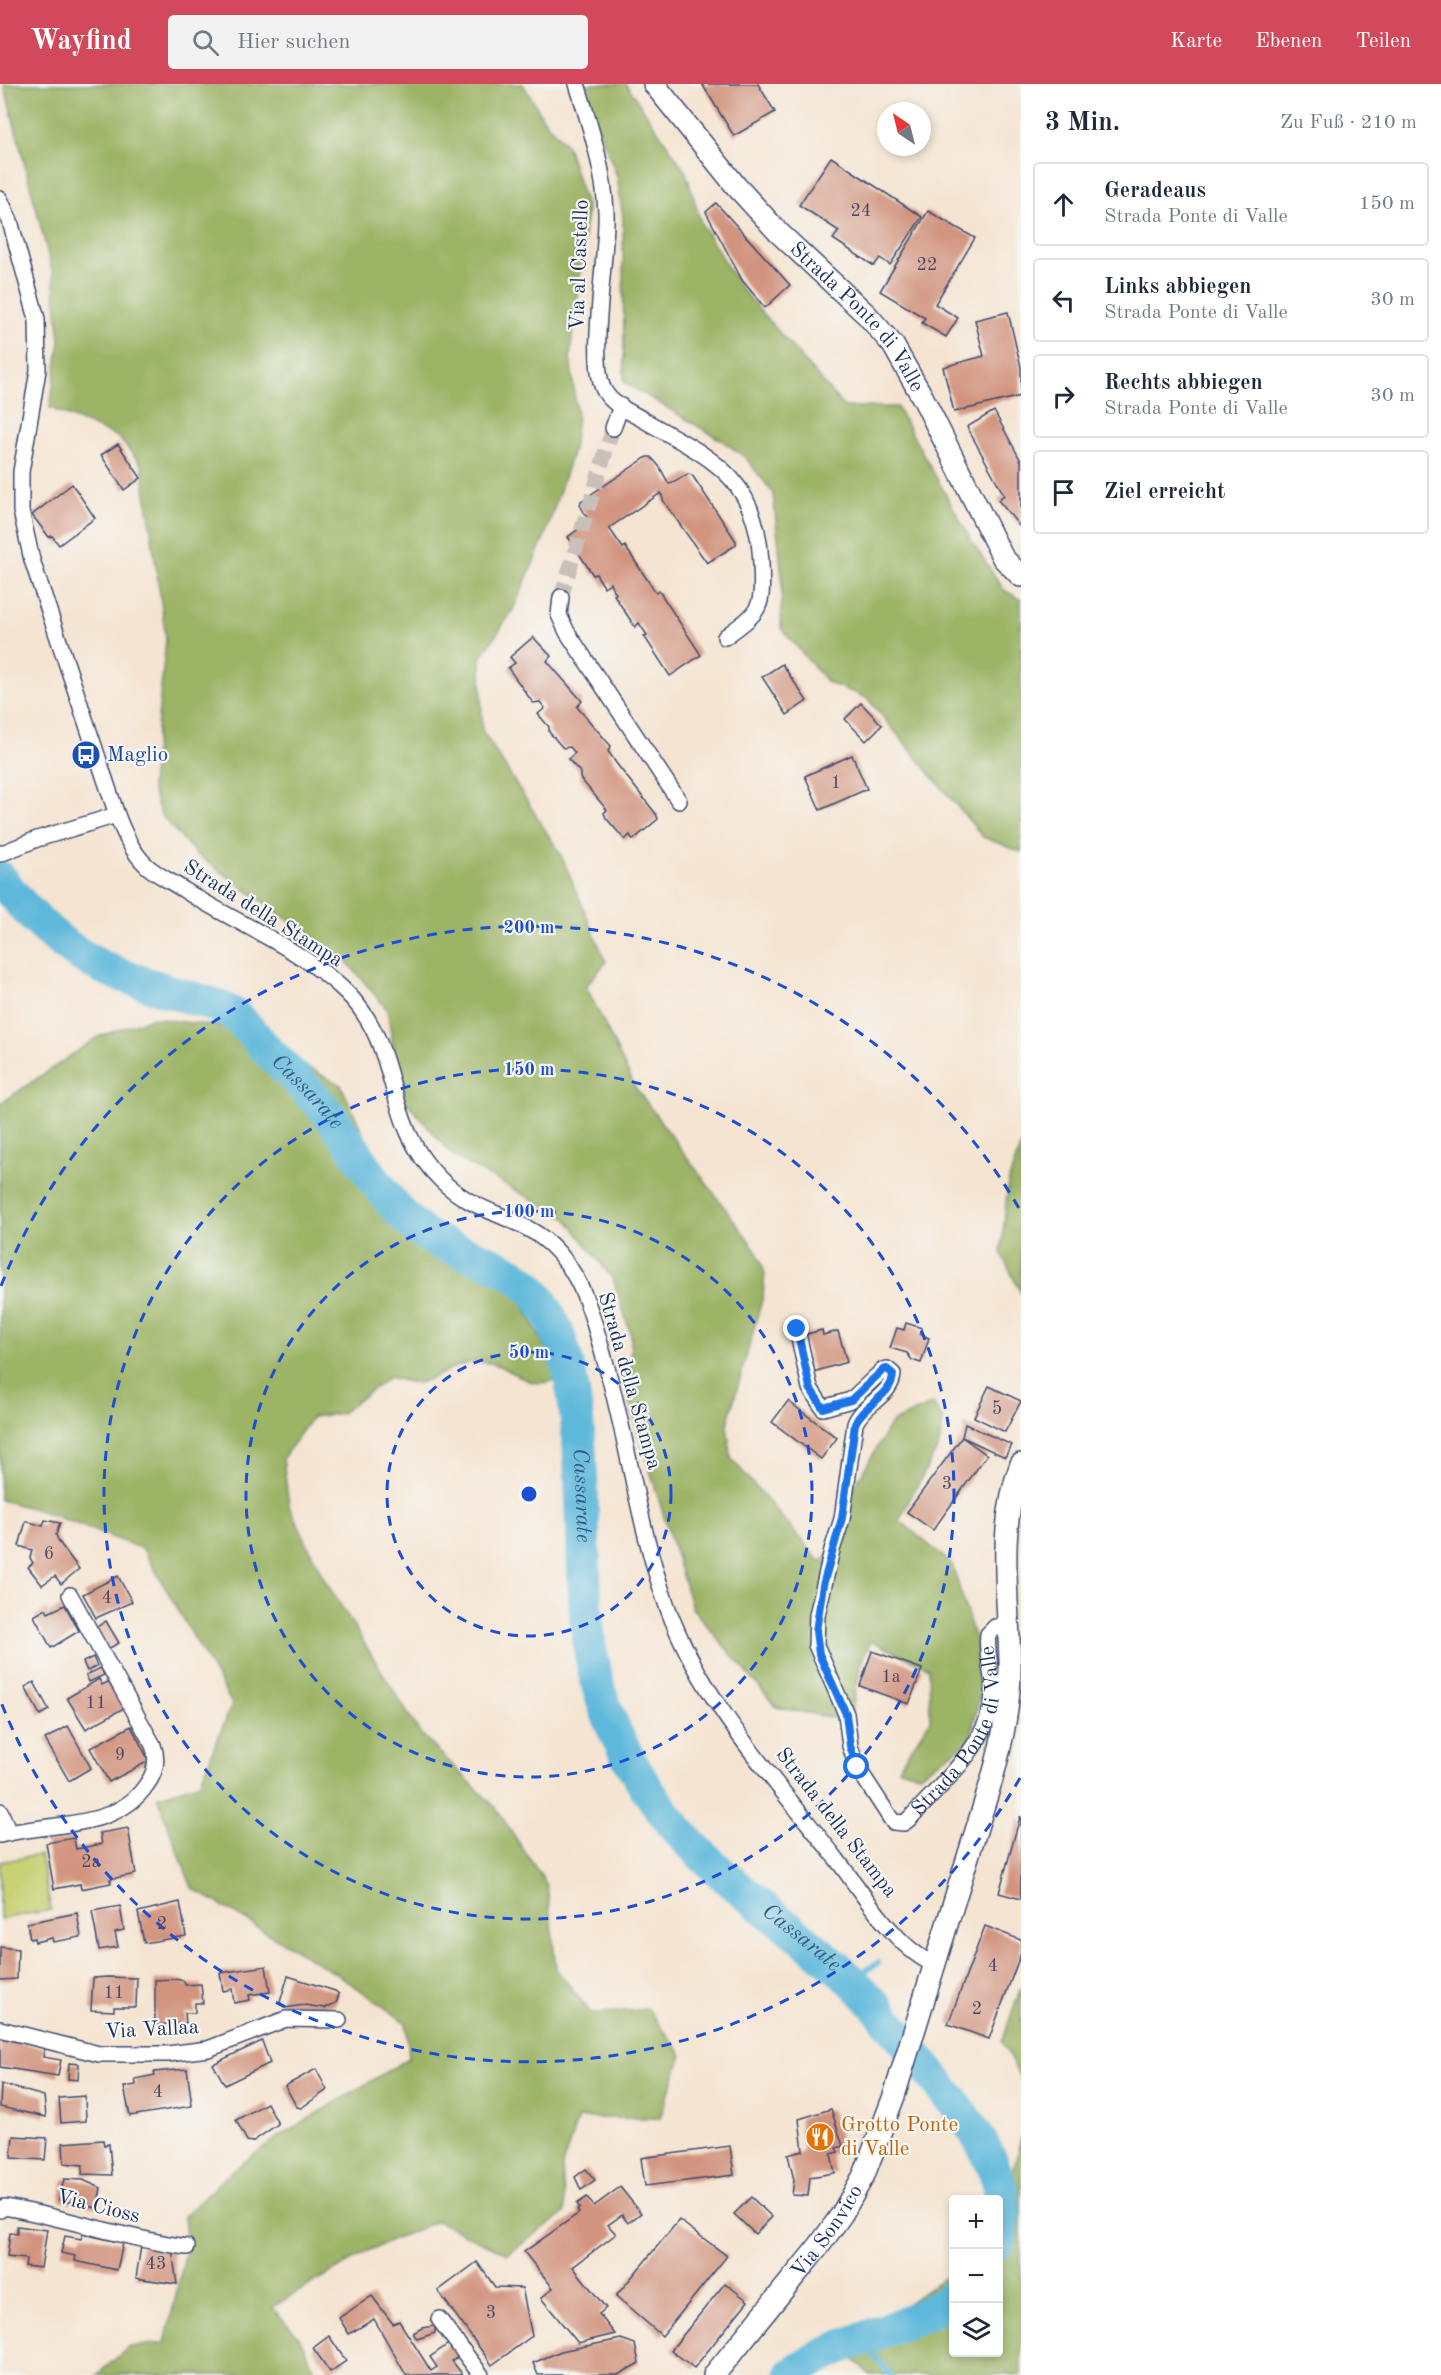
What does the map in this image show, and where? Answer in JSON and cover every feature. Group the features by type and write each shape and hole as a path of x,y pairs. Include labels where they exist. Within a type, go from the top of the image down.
{"street":[{"name":"Via al Castello","path":"577,84 598,155 606,213 598,364 606,393 621,406 723,469 739,486 751,508 760,544 761,603 754,614 725,637"},
{"name":"Strada Ponte di Valle","path":"654,84 757,209 888,337 923,398 1003,558 1021,576"},
{"name":"Strada della Stampa","path":"0,199 13,230 37,319 38,369 21,472 21,511 32,560 117,815 129,842 147,866 221,914 311,964 345,991 359,1005 377,1034 384,1051 401,1119 408,1137 423,1162 446,1185 460,1195 540,1234 565,1260 584,1293 597,1332 622,1419 658,1580 681,1641 720,1706 878,1912 922,1959 934,1964"},
{"path":"613,428 621,406"},
{"path":"561,597 560,615 567,632 679,801"},
{"path":"4,851 117,815"},
{"name":"Strada Ponte di Valle","path":"797,1329 810,1388 823,1408 851,1400 883,1370 887,1369 893,1374 891,1383 861,1412 855,1424 842,1518 823,1585 816,1631 819,1654 846,1714 850,1746 857,1767 893,1822 904,1822 909,1819 957,1769 980,1735 993,1695 988,1634 994,1627 1008,1626"},
{"name":"Strada Ponte di Valle","path":"934,1964 992,1779 1004,1732 1009,1693 1007,1524 1021,1464"},
{"path":"0,1811 4,1834 113,1813 130,1805 146,1787 155,1768 156,1755 153,1745 70,1595"},
{"name":"Via Sonvico","path":"714,2375 842,2214 877,2146 934,1964"},
{"name":"Via Vallaa","path":"0,2029 99,2054 158,2055 208,2049 286,2019 339,2020"},
{"name":"Via Cioss","path":"0,2210 4,2207 32,2212 155,2243 187,2247"},
{"path":"439,2319 481,2375"}],"green space":[{"path":"4,84 523,84 544,120 567,146 587,209 570,356 577,415 573,450 546,533 513,610 481,657 482,730 561,855 606,962 586,986 635,1087 756,1250 765,1273 763,1296 727,1425 731,1458 820,1562 846,1541 851,1493 891,1423 933,1404 943,1420 939,1445 899,1520 952,1564 985,1672 970,1741 919,1775 898,1768 930,1721 929,1668 871,1641 861,1662 850,1721 776,1707 692,1608 629,1402 631,1335 613,1279 566,1218 453,1156 416,1113 401,1095 387,1009 348,963 195,853 161,815 151,787 166,639 142,465 118,437 50,408 60,340 53,274"},
{"path":"581,84 626,84 686,172 701,223 739,286 844,407 897,407 971,540 1004,590 1021,600 1021,852 983,837 867,698 827,682 781,628 782,577 773,493 746,458 721,440 624,382 623,217 617,176"},
{"path":"152,1018 232,1028 341,1085 371,1151 413,1218 508,1273 560,1378 537,1383 493,1364 482,1362 457,1366 418,1383 389,1377 341,1413 312,1417 283,1458 289,1506 323,1577 420,1733 495,1807 547,1885 556,1969 592,2014 648,2009 682,2055 660,2118 578,2118 562,2166 565,2213 508,2254 437,2221 368,2251 272,2307 299,2337 317,2375 97,2375 129,2347 165,2343 187,2247 184,2216 232,2171 277,2138 409,2058 406,2023 345,1979 192,1888 157,1797 200,1783 232,1704 143,1549 39,1510 0,1500 0,1104 98,1037"},
{"path":"1021,1145 1021,1293 1001,1253 1008,1182"},
{"path":"40,1855 51,1910 0,1919 0,1862"},
{"path":"1021,1987 1021,2080 1002,2041"},
{"path":"1021,2137 1021,2375 870,2375 843,2348 949,2275 949,2357 1003,2357 1003,2209"}],"building":[{"path":"702,84 758,84 775,112 734,136"},
{"path":"831,157 922,217 890,265 880,258 874,266 833,239 839,231 799,205"},
{"path":"716,203 790,285 765,308 742,280 706,212"},
{"path":"928,211 975,238 935,304 958,318 946,337 922,323 925,318 880,291"},
{"path":"1008,312 1021,367 1021,396 954,412 943,367 984,356 975,320"},
{"path":"994,411 1021,461 1021,528 998,500 1004,495 967,427"},
{"path":"118,444 141,478 124,490 101,455"},
{"path":"647,457 651,457 659,466 669,484 688,474 692,475 736,541 736,545 707,563 664,502 661,493 609,528 623,548 625,546 656,593 659,591 701,655 670,676 644,636 647,635 639,623 635,627 614,595 616,594 610,583 604,587 596,574 593,575 568,537 589,521 580,505 581,501"},
{"path":"72,484 95,518 59,545 52,536 49,537 32,515"},
{"path":"533,637 551,656 547,661 582,701 577,707 611,746 608,751 656,814 658,819 633,840 630,835 625,840 606,818 604,813 607,810 580,778 580,772 568,759 575,753 570,747 563,748 549,732 549,727 538,714 545,708 540,702 533,703 508,668 515,663 510,657"},
{"path":"782,664 807,701 787,715 762,677"},
{"path":"861,703 882,725 866,741 845,719"},
{"path":"852,755 867,789 820,810 805,776"},
{"path":"906,1323 922,1328 920,1334 929,1338 921,1363 912,1360 907,1353 890,1348 897,1328 904,1330"},
{"path":"822,1330 823,1335 838,1331 847,1362 813,1372 803,1335"},
{"path":"989,1386 1021,1401 1005,1432 974,1417"},
{"path":"788,1401 837,1438 821,1459 772,1422"},
{"path":"965,1424 1012,1445 1005,1457 962,1437"},
{"path":"962,1437 987,1455 933,1530 907,1512"},
{"path":"45,1520 60,1523 56,1535 79,1569 61,1584 55,1576 42,1585 28,1567 33,1563 30,1558 32,1550 19,1546 26,1521 43,1526"},
{"path":"118,1576 132,1602 96,1618 83,1594"},
{"path":"65,1605 79,1631 51,1648 34,1616 46,1609 48,1613"},
{"path":"106,1621 119,1643 106,1650 94,1629"},
{"path":"872,1651 922,1669 909,1704 860,1686"},
{"path":"93,1657 97,1666 87,1671 83,1662"},
{"path":"101,1668 104,1675 89,1682 86,1675"},
{"path":"99,1679 102,1685 110,1681 124,1708 86,1729 67,1698"},
{"path":"34,1682 49,1710 40,1715 25,1687"},
{"path":"68,1726 91,1768 69,1781 45,1739"},
{"path":"131,1726 149,1761 109,1782 90,1748"},
{"path":"1021,1817 1021,1899 999,1893"},
{"path":"128,1828 136,1874 110,1879 111,1883 81,1889 80,1884 54,1889 46,1843 74,1838 76,1849 102,1844 100,1833"},
{"path":"180,1902 186,1936 144,1943 138,1912"},
{"path":"120,1906 124,1930 115,1932 118,1947 99,1950 92,1911"},
{"path":"77,1913 81,1937 53,1942 52,1938 35,1942 34,1938 30,1939 27,1923"},
{"path":"985,1926 1021,1940 1021,1953 989,2039 948,2024"},
{"path":"0,1947 18,1949 17,1979 0,1980"},
{"path":"266,1966 270,1992 249,1995 250,2000 234,2003 232,1989 223,1991 220,1973"},
{"path":"288,1976 335,1991 339,1994 336,2003 325,2008 304,2005 285,2008 280,2002"},
{"path":"93,1978 137,1978 136,2007 114,2007 114,2011 91,2010"},
{"path":"155,1980 184,1981 185,1985 201,1984 203,2003 195,2003 195,2013 185,2013 186,2023 155,2025"},
{"path":"0,2038 45,2048 43,2057 61,2060 58,2076 0,2067"},
{"path":"262,2041 270,2063 225,2085 213,2064"},
{"path":"69,2063 79,2064 78,2080 68,2079"},
{"path":"187,2069 192,2106 130,2116 124,2087 136,2085 135,2079 155,2075 154,2072"},
{"path":"316,2069 327,2090 301,2108 297,2107 285,2086"},
{"path":"1,2084 44,2096 46,2117 0,2107"},
{"path":"85,2096 86,2121 61,2123 59,2098"},
{"path":"267,2103 278,2124 252,2142 247,2141 236,2120"},
{"name":"Grotto Ponte di Valle","path":"831,2109 843,2146 836,2148 838,2152 831,2154 835,2173 810,2177 808,2196 792,2195 794,2180 788,2155 803,2151 799,2119"},
{"path":"13,2136 47,2138 45,2160 11,2158"},
{"path":"103,2140 104,2145 109,2144 112,2175 82,2174 83,2165 64,2163 63,2143"},
{"path":"730,2146 734,2175 645,2186 641,2158"},
{"path":"586,2169 595,2180 581,2190 575,2177"},
{"path":"64,2179 83,2180 101,2188 97,2208 59,2200"},
{"path":"620,2187 641,2213 628,2223 622,2215 608,2225 616,2234 573,2267 606,2308 599,2314 615,2334 578,2343 541,2298 553,2288 524,2252 579,2213 577,2210 580,2208 577,2204 587,2197 594,2206"},
{"path":"751,2197 772,2217 755,2234 734,2214"},
{"path":"679,2220 727,2256 662,2336 616,2296"},
{"path":"17,2226 47,2230 41,2268 25,2266 26,2259 7,2257 10,2233 17,2234"},
{"path":"83,2234 123,2243 117,2270 75,2261 76,2256 61,2253 65,2236 81,2239"},
{"path":"141,2246 172,2250 177,2284 136,2278"},
{"path":"477,2262 495,2287 522,2288 532,2336 492,2365 438,2291"},
{"path":"725,2283 748,2301 694,2368 671,2350"},
{"path":"372,2296 393,2324 399,2321 431,2371 437,2367 430,2357 450,2343 459,2356 452,2361 463,2375 406,2375 374,2319 349,2334 339,2318"},
{"path":"435,2326 435,2333 417,2339 413,2333 422,2328"},
{"path":"329,2336 346,2361 330,2372 313,2348"},
{"path":"621,2339 635,2344 639,2363 618,2375 538,2375 533,2363 561,2351"}],"waterway":[{"name":"Cassarate","path":"0,878 46,929 87,959 124,976 224,1009 236,1017 325,1109 380,1188 414,1226 443,1244 506,1270 533,1291 554,1324 568,1366 576,1413 586,1614 591,1655 601,1697 617,1737 662,1810 704,1857 828,1959 888,2020 969,2123 994,2169 1001,2195"},
{"path":"851,1979 878,1963"},
{"name":"Cassarate","path":"791,2375 830,2352 915,2318 949,2299"},
{"path":"859,2339 891,2375"}],"tunnel":[{"path":"561,597 613,428"}],"place":[{"name":"Maglio","path":"86,755"},
{"name":"Grotto Ponte di Valle","path":"820,2137"}],"route":[{"path":"797,1329 810,1388 816,1401 823,1408 851,1400 883,1370 887,1369 893,1374 891,1383 861,1412 855,1424 842,1518 817,1615 816,1645 842,1702 848,1723 850,1746 857,1767"}]}
